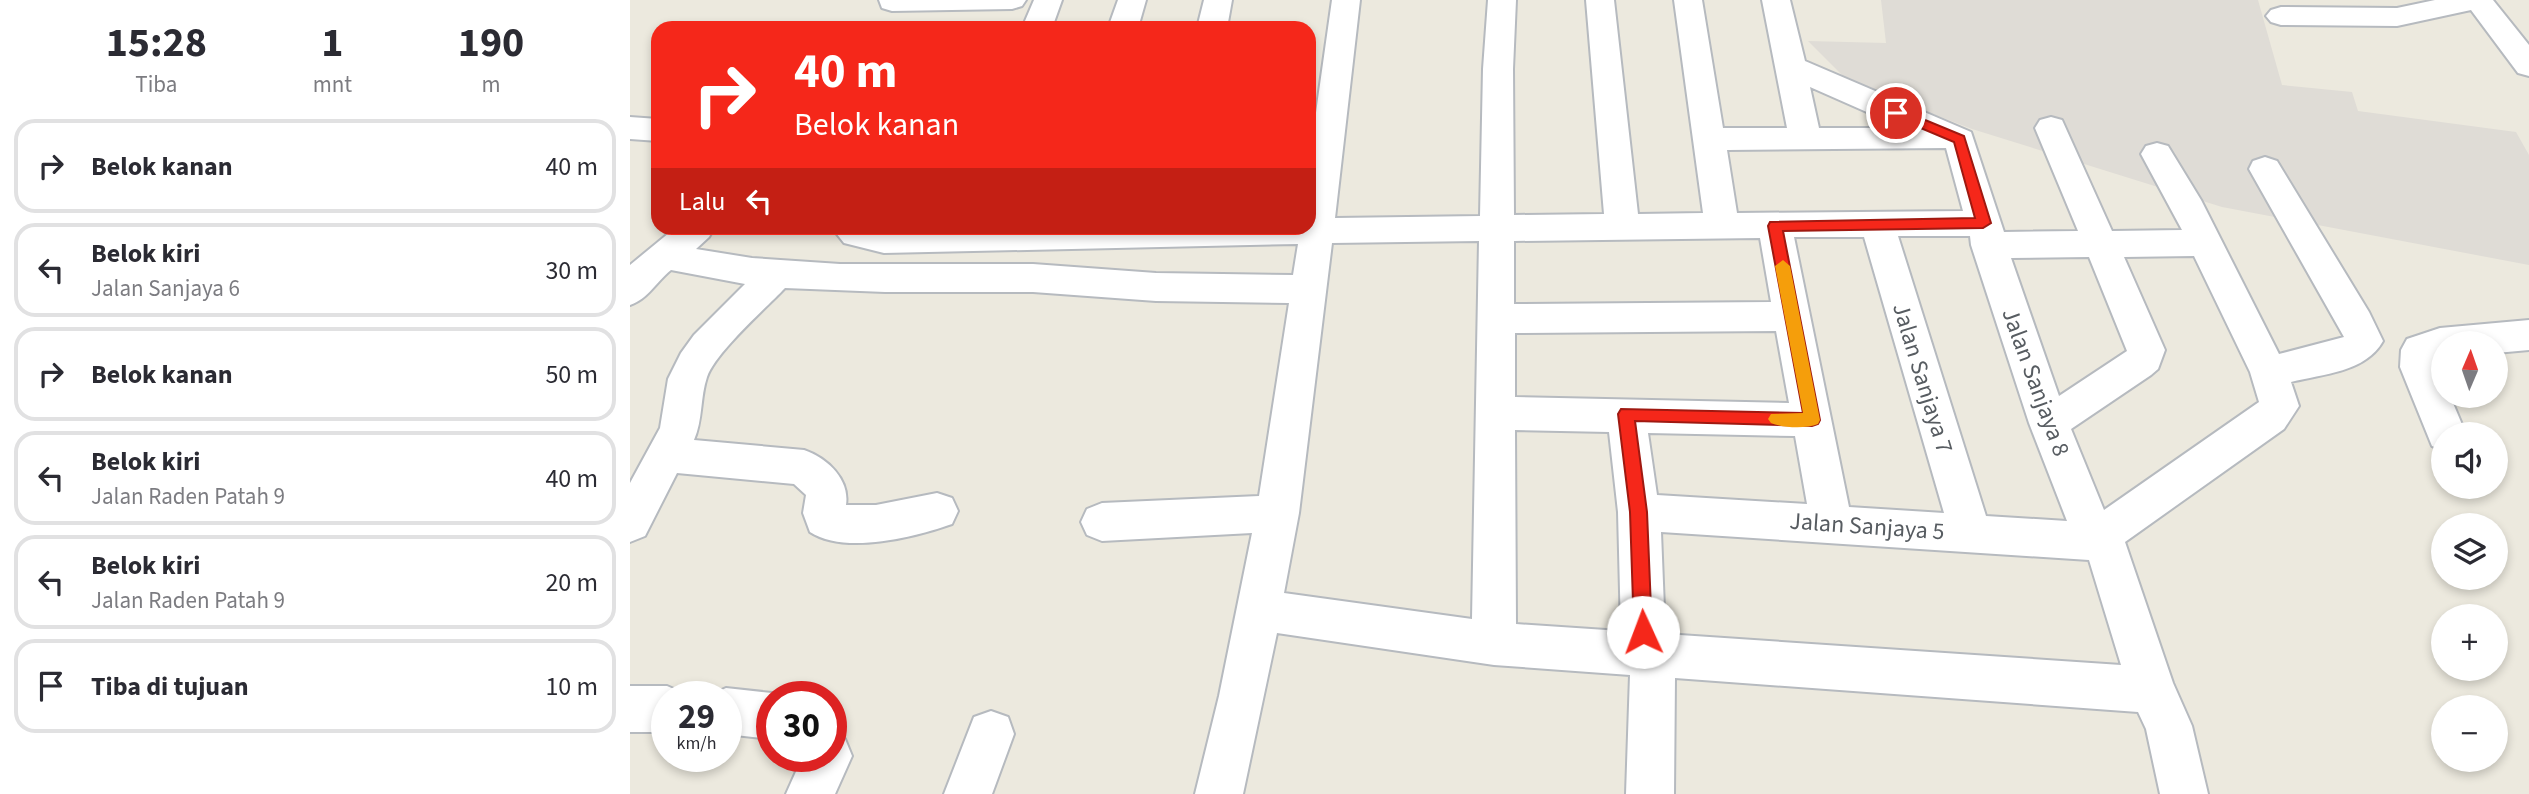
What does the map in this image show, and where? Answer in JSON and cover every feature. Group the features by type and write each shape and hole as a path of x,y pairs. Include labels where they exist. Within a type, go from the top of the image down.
{"street":[{"path":"881,21 893,1 960,15 1012,0"},
{"path":"1040,21 1048,0"},
{"path":"1125,21 1132,0"},
{"path":"1214,21 1218,0"},
{"path":"1346,0 1316,231 1877,224 2102,245 2206,243"},
{"path":"1494,644 1498,69 1502,0"},
{"path":"1600,0 1622,228"},
{"path":"1688,0 1722,226"},
{"path":"1776,0 1805,137"},
{"path":"2281,16 2398,17 2477,0 2529,66"},
{"path":"1790,67 1959,140"},
{"path":"630,128 651,130"},
{"path":"2049,423 2145,358 2146,350 2051,128"},
{"path":"1710,139 1805,137 1959,140"},
{"name":"Jalan Sanjaya 8","path":"1959,140 1986,234 2049,423 2098,537 2152,690 2169,726 2184,794"},
{"path":"2098,537 2277,412 2281,401 2206,243 2157,154"},
{"path":"2264,169 2356,322 2364,341 2353,351 2269,372"},
{"name":"Jalan Sanjaya 7","path":"1877,224 1970,532"},
{"path":"1775,226 1831,523"},
{"path":"630,291 646,271 689,235"},
{"path":"855,235 876,239 993,235"},
{"path":"1015,278 1049,235"},
{"path":"1219,794 1239,715 1278,513 1316,235"},
{"path":"665,255 704,265 777,274 1015,278 1134,286 1309,289"},
{"path":"635,503 667,454 679,430 687,379 694,364 707,346 777,274"},
{"path":"1496,319 1793,316"},
{"path":"2441,422 2419,367 2420,350 2440,343 2529,335"},
{"path":"1496,413 1812,420"},
{"path":"1626,414 1639,512 1648,656 1650,794"},
{"path":"667,454 804,467 822,484 827,494 824,513 831,523 876,524 937,511"},
{"name":"Jalan Sanjaya 5","path":"1639,512 2082,541 2098,537"},
{"path":"1102,522 1278,513"},
{"path":"1260,610 1494,644 2088,683 2152,690"},
{"path":"630,709 651,709"},
{"path":"968,794 991,734"},
{"path":"810,794 820,772"}],"shaded area":[{"path":"1881,0 2258,0 2282,85 2352,92 2358,111 2516,132 2529,155 2529,265 2222,207 1972,129 1849,82 1808,41 1886,43"}],"slow traffic":[{"path":"1776,419 1812,420 1783,266"}],"route":[{"path":"1643,632 1639,512 1626,414 1812,420 1775,226 1983,223 1959,140 1896,113"}]}
